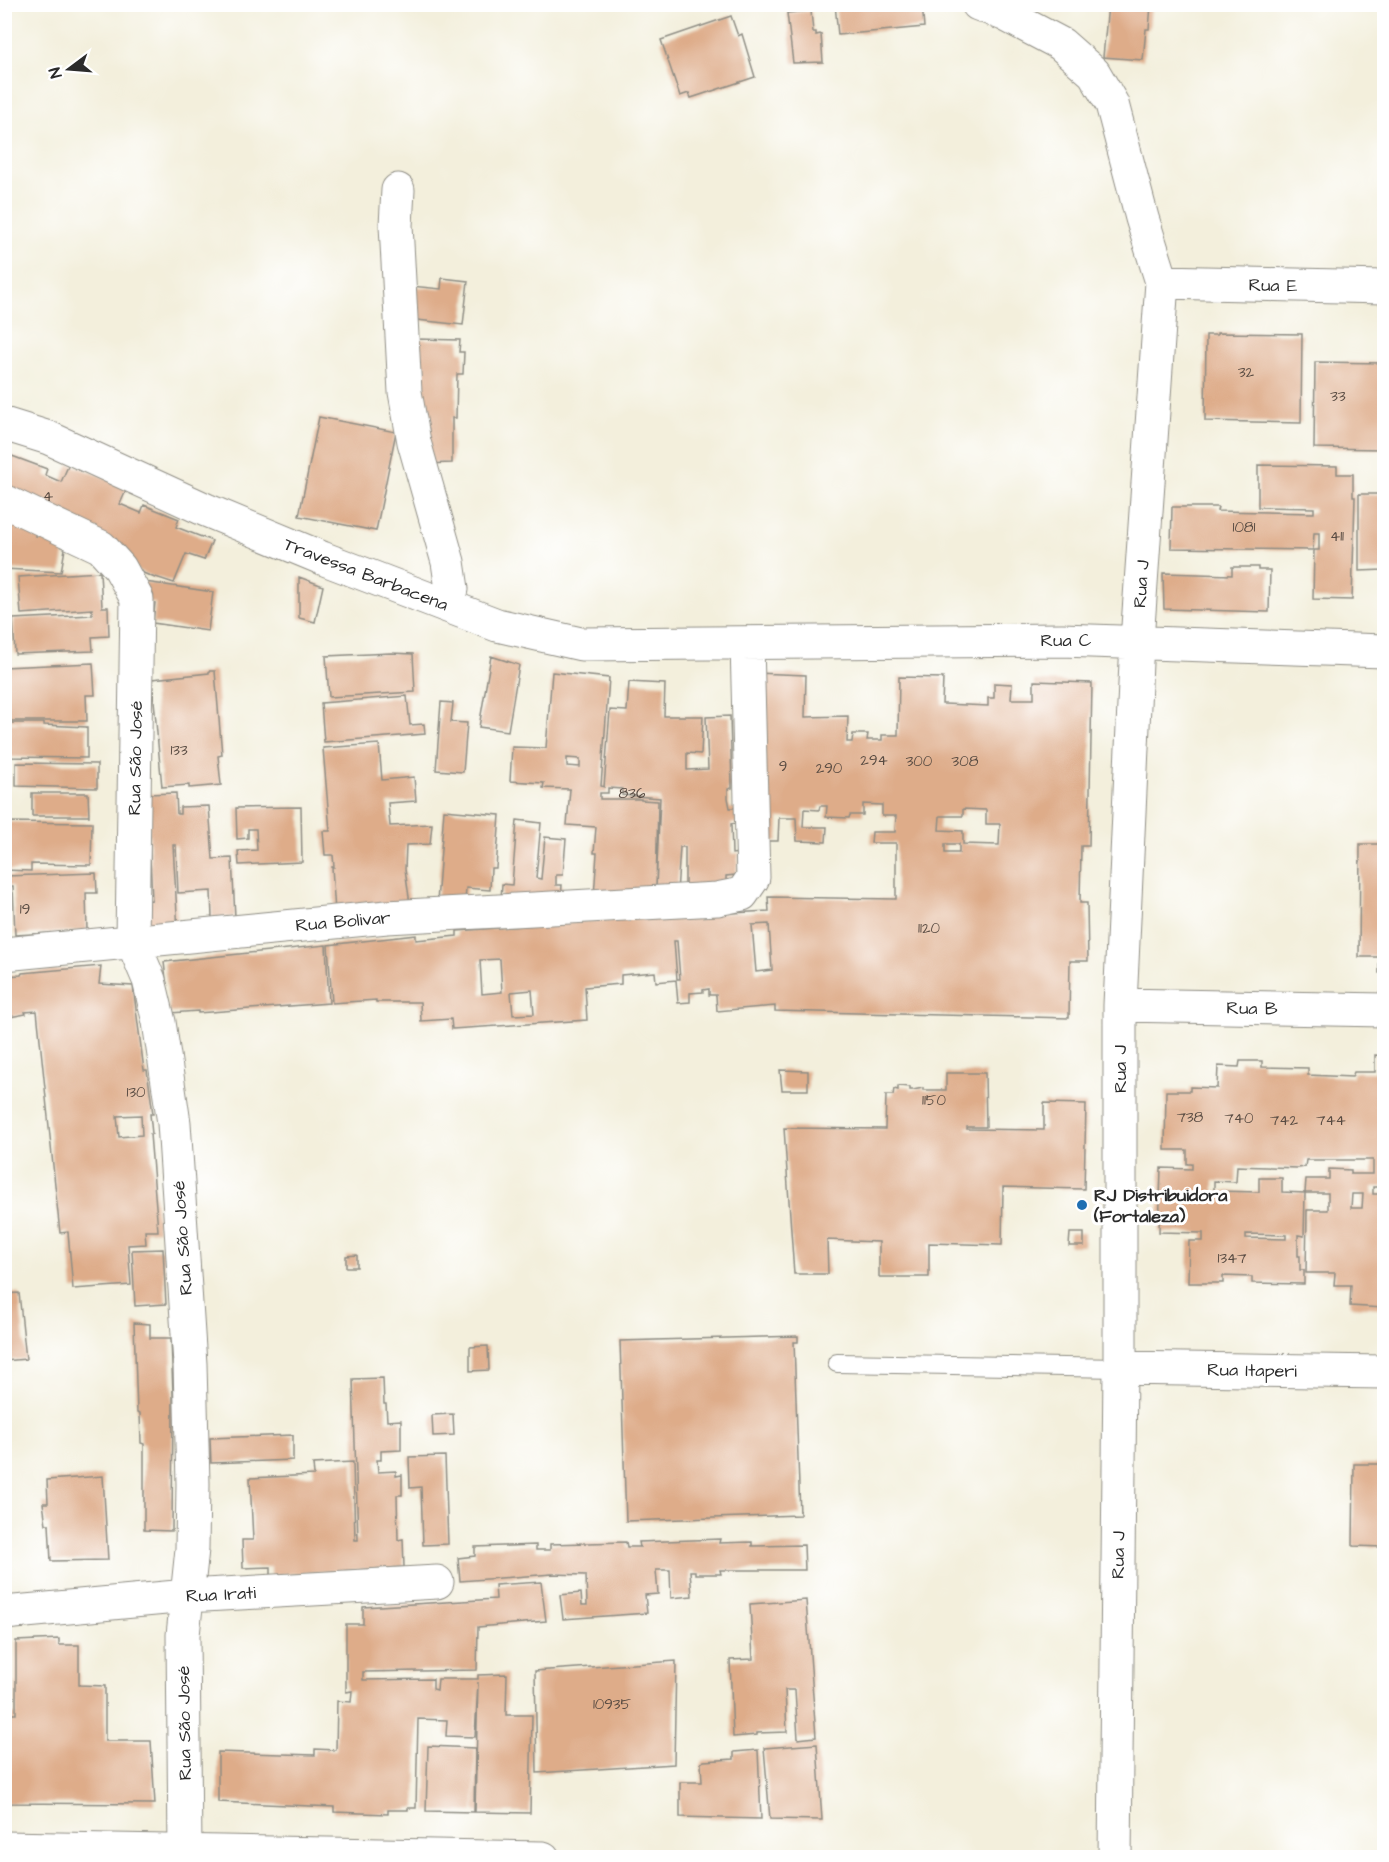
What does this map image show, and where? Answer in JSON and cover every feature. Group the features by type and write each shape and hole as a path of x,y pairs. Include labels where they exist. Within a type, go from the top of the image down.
{"street":[{"path":"978,4 1004,14 1061,44 1094,73 1112,104 1142,218 1162,282"},
{"path":"398,190 396,225 405,392 414,442 448,562 452,589 448,606"},
{"name":"Rua E","path":"1162,282 1384,287"},
{"name":"Rua J","path":"1114,1857 1120,1368 1120,1005 1137,641 1162,282"},
{"name":"Travessa Barbacena","path":"4,424 49,438 206,510 322,558 497,625 581,644 747,644"},
{"name":"Rua São José","path":"4,501 100,547 120,568 137,599 132,940 149,980 159,1022 174,1123 190,1364 192,1549 183,1635 185,1852"},
{"name":"Rua C","path":"747,644 1062,640 1384,651"},
{"name":"Rua Bolivar","path":"4,954 387,917 717,899 742,894 753,878 747,644"},
{"name":"Rua B","path":"1120,1005 1384,1010"},
{"name":"Rua Itaperi","path":"1120,1368 1384,1372"},
{"name":"Rua Irati","path":"4,1613 187,1596 437,1582"},
{"path":"4,1848 543,1857"}],"lane":[{"path":"837,1363 1120,1368"}],"building":[{"path":"835,4 922,4 924,27 838,35"},
{"path":"1108,5 1151,5 1143,60 1103,57"},
{"path":"811,11 813,32 816,32 816,35 821,34 823,62 793,63 787,13"},
{"path":"731,16 738,36 742,34 755,77 691,98 689,93 680,96 661,40"},
{"path":"442,278 468,281 463,325 408,319 411,286 441,289"},
{"path":"1217,333 1302,334 1301,423 1205,421 1206,335 1217,335"},
{"path":"416,339 460,340 459,352 464,352 463,374 457,374 456,418 452,418 452,463 423,464"},
{"path":"1315,362 1384,363 1384,449 1314,448"},
{"path":"319,417 396,432 376,531 299,516"},
{"path":"4,453 47,469 45,475 61,482 69,464 128,486 120,504 141,513 144,505 179,519 176,527 212,541 204,560 186,554 174,583 155,578 120,563 4,496"},
{"path":"1258,465 1337,466 1337,474 1353,474 1353,497 1355,497 1352,600 1313,599 1314,550 1319,550 1319,533 1314,533 1313,550 1171,548 1172,507 1218,507 1217,511 1314,513 1314,508 1258,507"},
{"path":"1359,494 1384,494 1384,570 1359,571"},
{"path":"4,516 37,523 35,536 67,537 61,572 4,569"},
{"path":"1232,567 1258,567 1258,570 1270,570 1269,612 1164,609 1163,573 1232,575"},
{"path":"100,572 102,607 108,607 109,636 92,637 93,651 15,654 13,619 92,615 92,609 21,614 18,577"},
{"path":"299,577 323,586 315,622 299,618"},
{"path":"145,582 213,592 208,631 153,623 155,603 142,601"},
{"path":"413,654 415,692 329,697 326,656"},
{"path":"491,656 519,665 508,731 479,727"},
{"path":"93,663 95,695 86,695 87,721 6,721 4,667"},
{"path":"209,671 215,671 222,755 218,756 221,785 189,788 189,785 162,787 152,679 209,673"},
{"path":"552,672 609,678 601,786 604,787 610,710 627,711 629,682 665,684 664,716 703,716 701,754 687,753 687,770 708,769 706,717 730,716 732,788 728,789 728,798 730,808 737,808 738,823 731,824 732,854 739,853 736,875 726,876 726,893 685,892 685,847 680,847 677,893 594,897 596,827 567,825 570,789 543,788 544,783 510,781 512,747 546,748","holes":["567,758 580,759 580,767 567,766","608,788 622,789 622,795 660,798 656,888 658,801 600,799 600,793 608,793"]},
{"path":"754,673 806,675 805,717 848,716 847,742 852,742 853,734 868,734 867,740 882,740 882,735 898,735 899,677 943,678 942,704 988,706 988,698 994,698 994,683 1012,684 1011,699 1034,699 1034,681 1092,683 1089,846 1081,846 1080,903 1087,903 1088,961 1070,961 1069,1018 775,1011 775,1006 717,1011 716,995 709,995 709,989 690,993 690,1002 678,1003 676,980 656,982 655,972 621,975 621,984 585,987 587,1020 452,1029 451,1019 421,1021 420,1002 376,1002 376,1000 332,1003 328,945 416,935 416,940 457,936 457,931 616,919 769,911 768,897 896,899 896,843 871,843 872,832 895,832 896,816 882,816 882,805 863,804 863,815 850,815 849,818 826,817 827,806 820,806 819,810 804,809 803,827 827,827 826,842 797,841 796,818 779,818 778,841 763,841","holes":["963,809 986,810 986,824 1000,824 999,845 963,844 963,831 939,830 940,816 963,816","945,844 959,844 959,853 945,853","769,924 772,970 756,972 752,925","674,941 677,941 680,979 677,979","500,959 502,992 482,994 480,960","532,990 534,1014 513,1015 511,992"]},
{"path":"407,696 410,725 424,724 425,734 324,742 321,703"},
{"path":"441,702 453,703 451,722 467,723 463,772 436,770"},
{"path":"4,723 44,723 44,725 87,727 87,758 4,757"},
{"path":"379,744 382,780 414,777 416,801 388,803 390,826 432,824 430,844 406,845 405,869 410,904 335,912 333,855 325,855 323,831 330,831 323,748"},
{"path":"16,763 97,764 97,788 16,786"},
{"path":"32,793 88,793 89,816 32,816"},
{"path":"176,793 177,814 180,814 180,807 209,806 213,859 232,858 235,917 212,918 211,891 178,893 176,845 173,845 178,931 143,935 141,901 152,900 147,794"},
{"path":"301,807 302,862 239,865 238,851 257,850 256,829 248,829 248,838 237,839 236,808"},
{"path":"444,810 500,815 496,868 491,868 490,890 466,888 465,901 437,902"},
{"path":"517,820 541,823 536,878 541,879 545,837 566,839 563,875 556,875 556,885 562,885 561,898 501,899 502,884 512,885"},
{"path":"4,822 92,823 91,865 31,864 31,871 4,870"},
{"path":"1360,844 1384,844 1384,973 1379,973 1379,957 1359,957"},
{"path":"96,873 97,893 86,893 87,931 15,935 13,886 5,886 5,876"},
{"path":"326,945 329,1003 170,1013 164,962"},
{"path":"101,966 99,984 133,986 144,1070 147,1070 153,1114 150,1114 152,1134 150,1134 158,1231 145,1231 146,1244 128,1245 131,1285 73,1289 68,1232 60,1233 37,1011 4,1018 4,976 21,975 22,973","holes":["141,1115 142,1135 119,1137 117,1116"]},
{"path":"1375,1055 1384,1056 1384,1187 1373,1187 1373,1194 1384,1194 1384,1308 1350,1306 1351,1285 1334,1285 1335,1273 1306,1273 1307,1210 1328,1210 1328,1193 1305,1193 1304,1236 1298,1235 1298,1256 1300,1256 1300,1270 1304,1270 1304,1284 1252,1283 1252,1277 1223,1276 1223,1283 1188,1283 1189,1241 1203,1241 1203,1233 1159,1232 1161,1168 1192,1169 1192,1164 1187,1164 1187,1150 1165,1150 1166,1091 1190,1091 1190,1087 1217,1088 1218,1066 1239,1067 1240,1061 1262,1061 1262,1067 1308,1068 1308,1075 1352,1077 1354,1072 1375,1072","holes":["1306,1160 1373,1160 1373,1174 1351,1174 1351,1170 1329,1169 1329,1179 1306,1179 1305,1193 1282,1192 1282,1178 1259,1178 1259,1192 1214,1191 1214,1181 1236,1182 1237,1166 1298,1168 1305,1167","1352,1194 1363,1194 1362,1208 1351,1208","1246,1234 1286,1235 1286,1239 1246,1238"]},
{"path":"780,1070 808,1071 808,1090 782,1090"},
{"path":"946,1073 985,1073 986,1127 967,1127 967,1129 1044,1130 1044,1103 1086,1104 1084,1189 1003,1187 1002,1245 929,1243 929,1277 879,1277 879,1242 827,1240 828,1274 794,1274 784,1128 885,1129 886,1095 893,1095 894,1089 898,1090 898,1086 910,1087 910,1090 923,1088 923,1090 946,1090"},
{"path":"1070,1233 1084,1233 1084,1246 1069,1246"},
{"path":"163,1249 166,1304 135,1306 132,1250"},
{"path":"357,1255 357,1267 346,1267 346,1256"},
{"path":"19,1293 26,1359 4,1361 4,1294"},
{"path":"134,1323 150,1324 150,1338 171,1338 172,1531 144,1530 144,1444 141,1443 140,1413 137,1412"},
{"path":"798,1336 798,1342 794,1342 800,1515 626,1521 620,1341"},
{"path":"488,1346 489,1370 470,1371 470,1347"},
{"path":"383,1378 387,1421 401,1420 401,1450 381,1451 381,1460 377,1460 378,1472 396,1471 396,1476 402,1475 402,1495 397,1495 398,1540 403,1539 404,1567 271,1575 271,1567 243,1568 242,1540 253,1540 250,1478 314,1475 313,1464 353,1462 355,1540 358,1540 353,1379"},
{"path":"453,1414 454,1435 433,1436 432,1415"},
{"path":"293,1435 293,1460 211,1463 210,1438"},
{"path":"445,1456 448,1544 423,1545 421,1487 410,1488 409,1457"},
{"path":"1354,1464 1384,1464 1384,1547 1353,1546"},
{"path":"103,1476 108,1560 51,1561 49,1524 46,1524 43,1503 48,1503 47,1480"},
{"path":"720,1539 719,1543 752,1542 752,1546 804,1545 805,1570 720,1570 721,1574 695,1574 695,1571 690,1571 692,1596 671,1598 670,1570 656,1570 658,1594 645,1595 647,1613 563,1619 560,1595 581,1593 582,1605 587,1605 586,1575 552,1574 460,1581 458,1558 475,1556 475,1547 536,1545 536,1550 550,1550 550,1544 626,1542 627,1547 640,1547 639,1542"},
{"path":"541,1582 546,1621 478,1627 477,1670 363,1672 363,1680 433,1679 433,1689 437,1690 438,1679 478,1679 478,1675 507,1674 506,1715 532,1715 530,1813 475,1812 478,1682 475,1737 446,1736 447,1720 418,1719 416,1808 388,1810 388,1814 334,1812 334,1807 218,1802 218,1752 315,1755 315,1749 336,1750 337,1701 351,1702 352,1691 346,1692 346,1624 363,1624 363,1607 496,1599 495,1585"},
{"path":"806,1600 816,1737 798,1739 795,1690 785,1690 787,1732 733,1737 730,1660 753,1659 750,1604"},
{"path":"59,1639 59,1645 79,1645 79,1685 105,1686 105,1741 151,1741 155,1804 4,1803 4,1714 16,1714 16,1641"},
{"path":"676,1661 674,1764 537,1773 535,1671"},
{"path":"817,1744 822,1820 770,1819 764,1748"},
{"path":"428,1746 475,1748 474,1812 426,1811"},
{"path":"758,1750 761,1819 680,1817 680,1782 702,1782 701,1763 734,1759 734,1752"}],"place":[{"name":"RJ Distribuidora (Fortaleza)","path":"1082,1205"}]}
